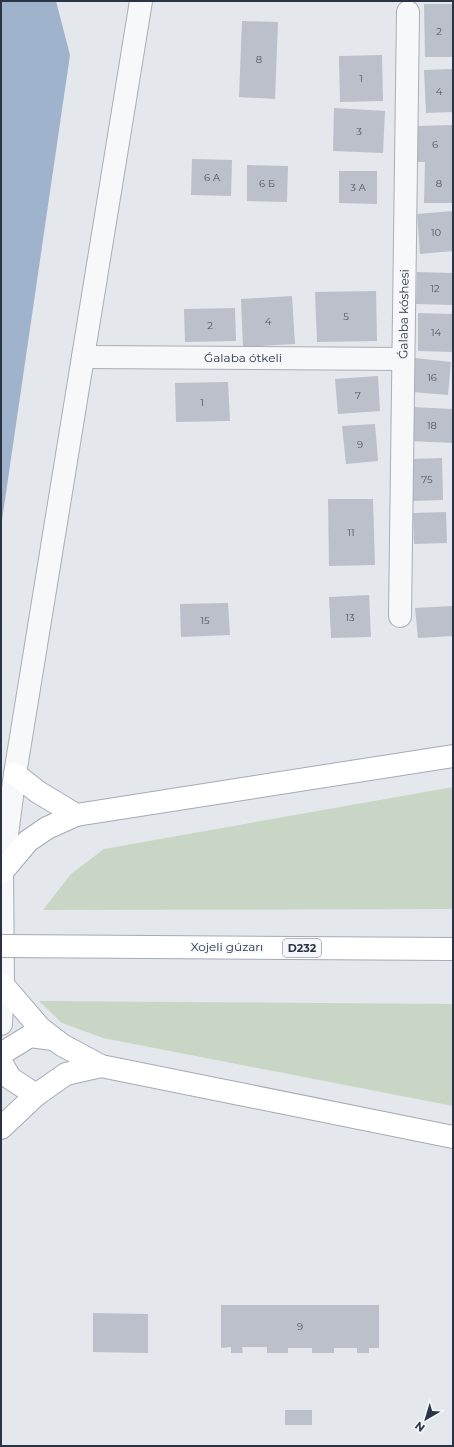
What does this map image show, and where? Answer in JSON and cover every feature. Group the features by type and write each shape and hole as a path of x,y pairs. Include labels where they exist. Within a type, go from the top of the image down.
{"main road":[{"path":"2,872 28,841 47,828 76,815 453,756"},
{"path":"16,774 38,792 76,815"},
{"name":"Xojeli gúzarı","path":"1,946 453,949"},
{"path":"3,985 40,1028 53,1039 101,1066 453,1138"},
{"path":"1,1054 30,1036 53,1039"},
{"path":"1,1062 10,1078 36,1095"},
{"path":"1,1128 36,1095 66,1074 101,1066"}],"street":[{"path":"1,1024 3,985 2,872 16,774 141,1"},
{"name":"Ǵalaba kóshesi","path":"400,616 408,12"},
{"name":"Ǵalaba ótkeli","path":"83,357 403,359"}],"green space":[{"path":"453,787 453,909 43,910 71,874 104,849"},
{"path":"39,1001 453,1004 453,1106 103,1038 62,1023"}],"water":[{"path":"1,1 56,1 70,55 1,527"}],"building":[{"path":"424,4 453,4 453,57 425,57"},
{"path":"242,21 278,22 275,99 239,97"},
{"path":"382,55 383,101 340,102 339,56"},
{"path":"453,69 453,112 426,113 424,70"},
{"path":"334,108 385,111 383,153 333,151"},
{"path":"453,125 453,203 424,203 425,162 418,162 418,126"},
{"path":"192,159 232,160 231,196 191,195"},
{"path":"247,165 288,166 287,202 247,201"},
{"path":"339,171 377,171 377,204 339,203"},
{"path":"453,211 453,251 420,254 417,214"},
{"path":"417,272 453,273 453,305 416,304"},
{"path":"376,291 377,341 317,342 315,292"},
{"path":"292,296 295,344 243,347 241,299"},
{"path":"235,308 236,341 185,342 184,309"},
{"path":"418,313 453,314 453,352 418,351"},
{"path":"415,358 451,362 448,395 412,392"},
{"path":"378,376 380,411 338,414 335,379"},
{"path":"228,382 230,421 176,422 175,383"},
{"path":"412,407 453,409 453,443 410,441"},
{"path":"375,424 378,461 346,464 342,426"},
{"path":"442,458 443,500 412,501 410,459"},
{"path":"328,499 373,499 375,565 329,566"},
{"path":"446,512 447,543 414,544 413,513"},
{"path":"369,595 371,637 331,638 329,597"},
{"path":"228,603 230,635 181,637 180,604"},
{"path":"453,606 453,636 418,638 415,608"},
{"path":"221,1305 379,1305 379,1348 369,1348 369,1353 357,1353 357,1348 334,1348 334,1353 312,1353 312,1348 288,1348 288,1353 267,1353 267,1347 242,1347 243,1353 231,1353 231,1347 221,1348"},
{"path":"93,1313 148,1314 148,1353 93,1352"},
{"path":"285,1410 312,1410 312,1425 285,1425"}]}
